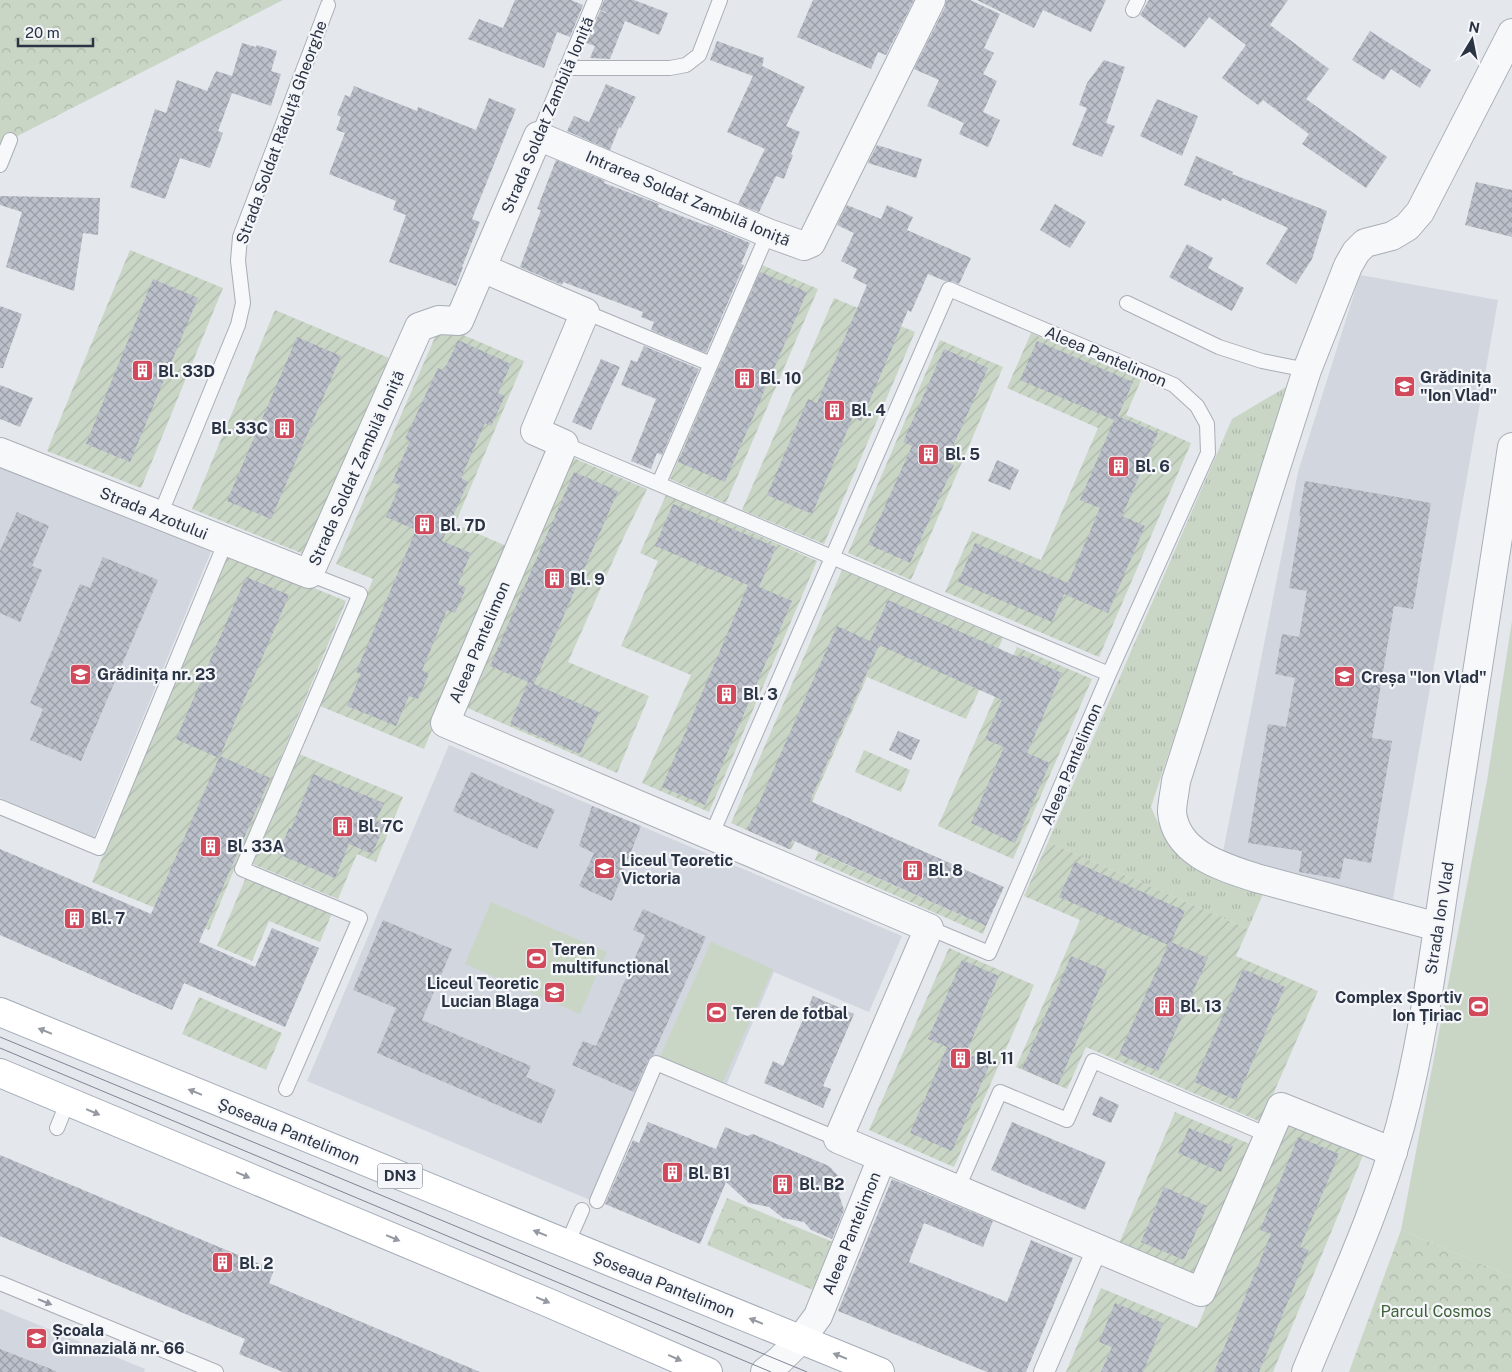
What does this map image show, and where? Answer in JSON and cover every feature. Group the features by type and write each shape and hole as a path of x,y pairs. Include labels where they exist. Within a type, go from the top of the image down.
{"main road":[{"name":"Șoseaua Pantelimon","path":"0,1012 880,1372"},
{"path":"0,1073 557,1306 708,1372"}],"street":[{"name":"Intrarea Soldat Zambilă Ioniță","path":"538,136 768,233 804,246 811,243 931,0"},
{"path":"1438,927 1256,878 1228,868 1202,856 1190,847 1174,825 1172,810 1176,781 1307,370 1348,266 1356,252 1365,243 1392,236 1407,227 1420,212 1512,33"},
{"name":"Strada Soldat Zambilă Ioniță","path":"309,574 419,327 439,320 459,321 538,136"},
{"path":"482,268 585,312 535,431 564,444"},
{"name":"Aleea Pantelimon","path":"564,444 444,723 929,928"},
{"name":"Strada Ion Vlad","path":"1306,1372 1382,1185 1401,1123 1420,1036 1438,927 1512,447"},
{"name":"Strada Azotului","path":"0,452 309,574"},
{"path":"838,1139 929,928"},
{"path":"882,1158 1202,1292 1281,1107 1393,1152"},
{"name":"Aleea Pantelimon","path":"801,1339 818,1316 882,1158 838,1139"},
{"path":"1044,1372 1097,1249"},
{"path":"765,1372 801,1339"}],"lane":[{"name":"Strada Soldat Zambilă Ioniță","path":"538,136 595,0"},
{"path":"566,68 670,68 686,65 699,55 720,0"},
{"name":"Strada Soldat Răduță Gheorghe","path":"160,515 238,325 243,303 238,261 240,237 328,5"},
{"path":"0,165 10,140"},
{"path":"659,483 768,233"},
{"name":"Aleea Pantelimon","path":"711,836 949,289 1174,385 1197,406 1206,424 1208,453 1108,674 989,953 929,928"},
{"path":"1127,303 1220,347 1262,361 1307,370"},
{"path":"585,312 711,364"},
{"path":"564,444 1108,674"},
{"path":"0,807 99,848 226,541"},
{"name":"Strada Soldat Zambilă Ioniță","path":"286,1089 360,918 242,869 360,594 309,574"},
{"path":"957,1190 1000,1092 1067,1120 1093,1061 1268,1135"},
{"path":"597,1201 656,1063 838,1139"},
{"path":"57,1128 68,1101"},
{"path":"567,1244 582,1210"},
{"path":"0,1283 216,1372"}],"shaded area":[{"name":"Creșa \"Ion Vlad\"","path":"1360,275 1498,300 1393,899 1277,875 1223,852 1298,472"},
{"name":"Grădinița nr. 23","path":"0,462 212,549 94,837 0,798"},
{"name":"Liceul Teoretic Lucian Blaga","path":"449,745 902,936 869,1012 774,972 725,1088 655,1059 595,1202 307,1081"},
{"name":"Școala Gimnazială nr. 66","path":"0,1309 145,1369 144,1372 0,1372"}],"green space":[{"path":"0,0 283,0 0,145"},
{"path":"130,250 223,288 141,488 47,451"},
{"name":"Bl. 10","path":"762,265 818,289 726,503 670,479"},
{"path":"834,298 915,332 824,544 742,510"},
{"path":"275,310 389,358 306,555 192,509"},
{"path":"454,331 524,361 455,524 509,547 424,749 320,706 373,579 336,564 436,335"},
{"path":"1031,333 1141,380 1126,415 1191,443 1099,657 945,592 972,531 1041,560 1098,428 1007,388"},
{"name":"Bl. 5","path":"940,340 1003,367 911,580 848,553"},
{"path":"1291,384 1151,807 1164,836 1199,861 1266,887 1248,929 1048,842 1232,419"},
{"path":"571,457 647,489 568,662 649,696 617,773 463,706"},
{"path":"666,495 817,561 709,812 642,783 691,675 621,646 658,561 640,553"},
{"path":"229,554 346,601 209,930 92,882"},
{"path":"842,570 1003,638 966,719 867,677 791,850 731,823"},
{"name":"Complex Sportiv Ion Țiriac","path":"1512,621 1512,1277 1401,1230 1487,781"},
{"path":"1017,647 1092,679 1013,859 938,826"},
{"path":"864,750 910,770 901,792 855,772"},
{"path":"299,754 403,797 376,862 357,854 338,899 253,864"},
{"path":"1048,842 1248,929 1236,956 1318,991 1261,1122 1086,1047 1067,1089 1016,1067 1080,920 1024,896"},
{"path":"818,852 986,926 983,934 815,860"},
{"path":"246,877 332,913 320,942 269,921 252,961 217,946"},
{"name":"Teren multifuncțional","path":"491,902 607,952 580,1014 465,964"},
{"name":"Teren de fotbal","path":"711,942 773,969 722,1084 660,1057"},
{"path":"949,948 1034,985 954,1167 869,1130"},
{"path":"199,997 282,1033 266,1070 182,1034"},
{"path":"1175,1112 1250,1144 1193,1278 1118,1246"},
{"path":"1283,1120 1364,1153 1273,1372 1066,1372 1101,1288 1197,1328"},
{"path":"727,1198 833,1242 813,1290 707,1245"},
{"name":"Parcul Cosmos","path":"1401,1230 1512,1277 1512,1372 1349,1372"}],"building":[{"path":"515,0 571,0 583,5 570,37 557,32 544,68 468,39 479,19 503,28"},
{"path":"604,0 634,0 668,13 659,35 625,21 610,59 590,58 595,46 586,43 600,11 609,14 600,10"},
{"path":"813,0 914,0 886,55 878,52 871,69 797,37"},
{"path":"946,0 970,0 1000,14 984,48 994,53 983,74 997,81 983,112 1000,120 988,147 959,134 964,123 927,106 939,80 914,69 945,7"},
{"path":"977,0 1106,0 1091,32 1043,10 1034,28"},
{"path":"1149,0 1288,0 1270,25 1329,69 1306,99 1387,157 1366,188 1302,144 1309,134 1263,100 1258,105 1222,78 1246,45 1209,17 1185,48 1140,15"},
{"path":"1370,31 1431,70 1420,88 1391,69 1384,80 1352,60"},
{"path":"717,41 764,58 762,66 805,87 786,126 800,132 791,154 793,155 784,179 776,176 759,212 738,204 765,149 727,132 753,76 710,60"},
{"path":"242,43 277,51 271,71 281,74 271,106 232,93 218,131 223,133 210,168 180,158 165,199 130,187 155,109 166,113 177,80 207,91 216,71 232,76"},
{"path":"1104,60 1125,67 1106,123 1115,126 1102,157 1072,145 1087,108 1079,105 1087,83"},
{"path":"606,84 636,97 621,128 619,127 610,150 567,131 574,116 589,122"},
{"path":"354,86 417,111 418,107 476,130 489,98 516,109 472,219 480,222 456,286 389,262 406,215 393,210 396,201 329,174 345,133 336,130 341,117 337,115 345,95 350,97"},
{"path":"1157,99 1198,116 1182,156 1140,136"},
{"path":"877,145 922,159 916,178 868,163"},
{"path":"1196,156 1233,172 1232,174 1327,211 1312,259 1296,284 1266,264 1288,228 1222,198 1221,201 1184,185"},
{"path":"556,160 605,181 604,183 659,204 658,207 750,243 741,264 744,265 706,353 651,330 654,322 641,317 643,312 563,282 562,285 520,267 541,210 537,209"},
{"path":"1476,182 1512,190 1512,237 1465,225"},
{"path":"0,196 100,198 98,235 83,233 74,291 6,267 22,212 0,205"},
{"path":"1055,204 1086,222 1070,248 1040,230"},
{"path":"847,205 881,219 887,205 913,217 907,230 971,258 959,284 928,274 911,312 908,310 861,421 853,417 812,514 767,495 808,399 817,403 867,285 853,278 857,269 841,261 854,233 837,225"},
{"path":"1187,244 1213,258 1208,268 1244,288 1232,311 1169,277"},
{"name":"Bl. 10","path":"760,272 807,292 725,482 678,462"},
{"name":"Bl. 33D","path":"153,279 198,298 130,462 86,444"},
{"path":"0,306 22,314 3,368 0,368"},
{"name":"Bl. 33C","path":"297,337 341,356 271,519 227,501"},
{"name":"Bl. 7D","path":"458,340 511,364 498,393 505,396 491,426 485,423 461,478 468,482 442,541 471,553 458,584 466,588 455,613 447,610 422,670 429,674 418,699 409,696 396,726 347,706 361,674 356,672 416,530 386,517 400,485 392,482 410,441 405,439 438,368 444,371"},
{"name":"Bl. 6","path":"1037,341 1133,382 1118,416 1158,433 1122,516 1145,526 1108,613 1064,594 1052,622 958,582 975,543 1068,583 1100,508 1080,500 1114,420 1020,380"},
{"path":"644,346 699,369 662,455 657,453 651,469 631,461 656,399 621,385 631,360 637,362"},
{"name":"Bl. 5","path":"944,349 988,368 946,462 954,465 910,563 868,544 912,446 903,442"},
{"path":"601,359 620,367 591,430 572,422"},
{"path":"0,385 33,398 20,427 0,419"},
{"path":"997,460 1019,470 1010,490 988,481"},
{"name":"Bl. 9","path":"574,472 618,491 534,684 599,712 580,754 510,724 528,682 490,666"},
{"name":"Creșa \"Ion Vlad\"","path":"1305,481 1431,503 1413,609 1394,606 1372,738 1392,741 1371,863 1344,858 1340,879 1299,872 1302,851 1248,843 1268,724 1286,727 1295,678 1275,674 1282,634 1299,637 1307,591 1289,588"},
{"name":"Bl. 3","path":"673,504 776,547 759,587 792,601 705,805 662,787 748,585 655,546"},
{"path":"17,512 49,526 32,566 42,570 20,622 0,613 0,551"},
{"path":"103,557 158,580 81,761 30,740 43,709 30,703 80,584 90,588"},
{"path":"246,577 289,595 220,756 270,778 199,942 255,967 272,928 319,948 285,1027 184,983 172,1010 0,935 0,849 151,914 219,758 176,739"},
{"path":"888,600 1020,658 1021,655 1062,673 1027,753 1050,763 1015,843 971,823 1004,747 985,739 1002,700 879,645 810,801 1004,887 986,926 792,840 789,849 747,830 837,626 870,641"},
{"path":"898,731 920,740 911,760 889,750"},
{"path":"471,772 555,810 537,849 453,811"},
{"name":"Bl. 7C","path":"313,774 384,803 376,821 385,824 372,854 349,844 335,878 278,854 289,828 291,829"},
{"name":"Liceul Teoretic Victoria","path":"592,806 641,826 612,901 579,886 594,853 579,846"},
{"name":"Bl. 13","path":"1075,862 1185,911 1171,942 1208,958 1158,1071 1119,1054 1168,945 1059,897"},
{"path":"643,909 706,937 653,1055 648,1060 634,1092 572,1065 583,1041 596,1046 645,935 633,930"},
{"path":"383,920 452,949 422,1020 531,1066 526,1077 556,1090 541,1124 377,1053 396,1008 353,990"},
{"path":"1071,956 1107,971 1058,1085 1022,1069"},
{"name":"Bl. 11","path":"962,960 999,976 966,1053 990,1064 952,1151 910,1133 947,1047 928,1039"},
{"path":"1243,969 1285,987 1236,1100 1194,1082"},
{"path":"813,996 854,1014 823,1086 831,1089 823,1108 764,1083 773,1061 783,1066"},
{"path":"1100,1096 1119,1105 1111,1123 1092,1115"},
{"path":"648,1122 716,1149 725,1127 747,1136 753,1134 829,1166 842,1180 839,1195 844,1210 832,1239 811,1230 804,1222 783,1218 769,1207 749,1203 726,1182 700,1244 605,1204 633,1140 639,1143"},
{"path":"1012,1122 1106,1162 1085,1210 991,1170"},
{"path":"1189,1128 1233,1146 1221,1172 1178,1153"},
{"path":"1298,1137 1339,1154 1300,1247 1309,1250 1259,1372 1214,1372 1271,1234 1260,1230"},
{"name":"Bl. 2","path":"0,1155 274,1270 269,1283 480,1372 283,1372 239,1354 245,1339 0,1236"},
{"path":"892,1179 993,1221 983,1247 924,1223 909,1262 1007,1302 1031,1240 1073,1258 1026,1372 987,1372 838,1311"},
{"path":"1164,1187 1207,1206 1184,1260 1141,1242"},
{"path":"1115,1303 1163,1323 1143,1372 1101,1372 1112,1347 1099,1342"},
{"path":"0,1349 56,1371 56,1372 0,1372"}],"tram line":[{"path":"0,1037 807,1372"},
{"path":"0,1048 771,1372"}],"place":[{"name":"Bl. 33D","path":"142,371"},
{"name":"Bl. 10","path":"744,378"},
{"name":"Grădinița \"Ion Vlad\"","path":"1404,386"},
{"name":"Bl. 4","path":"835,410"},
{"name":"Bl. 33C","path":"284,428"},
{"name":"Bl. 5","path":"929,454"},
{"name":"Bl. 6","path":"1119,466"},
{"name":"Bl. 7D","path":"424,525"},
{"name":"Bl. 9","path":"554,579"},
{"name":"Grădinița nr. 23","path":"81,674"},
{"name":"Creșa \"Ion Vlad\"","path":"1345,677"},
{"name":"Bl. 3","path":"727,694"},
{"name":"Bl. 7C","path":"342,826"},
{"name":"Bl. 33A","path":"211,846"},
{"name":"Liceul Teoretic Victoria","path":"605,869"},
{"name":"Bl. 8","path":"912,870"},
{"name":"Bl. 7","path":"75,918"},
{"name":"Teren multifuncțional","path":"536,958"},
{"name":"Liceul Teoretic Lucian Blaga","path":"555,992"},
{"name":"Bl. 13","path":"1164,1006"},
{"name":"Complex Sportiv Ion Țiriac","path":"1478,1006"},
{"name":"Teren de fotbal","path":"717,1013"},
{"name":"Bl. 11","path":"960,1058"},
{"name":"Bl. B1","path":"672,1173"},
{"name":"Bl. B2","path":"783,1184"},
{"name":"Bl. 2","path":"223,1263"},
{"name":"Școala Gimnazială nr. 66","path":"36,1339"}]}
